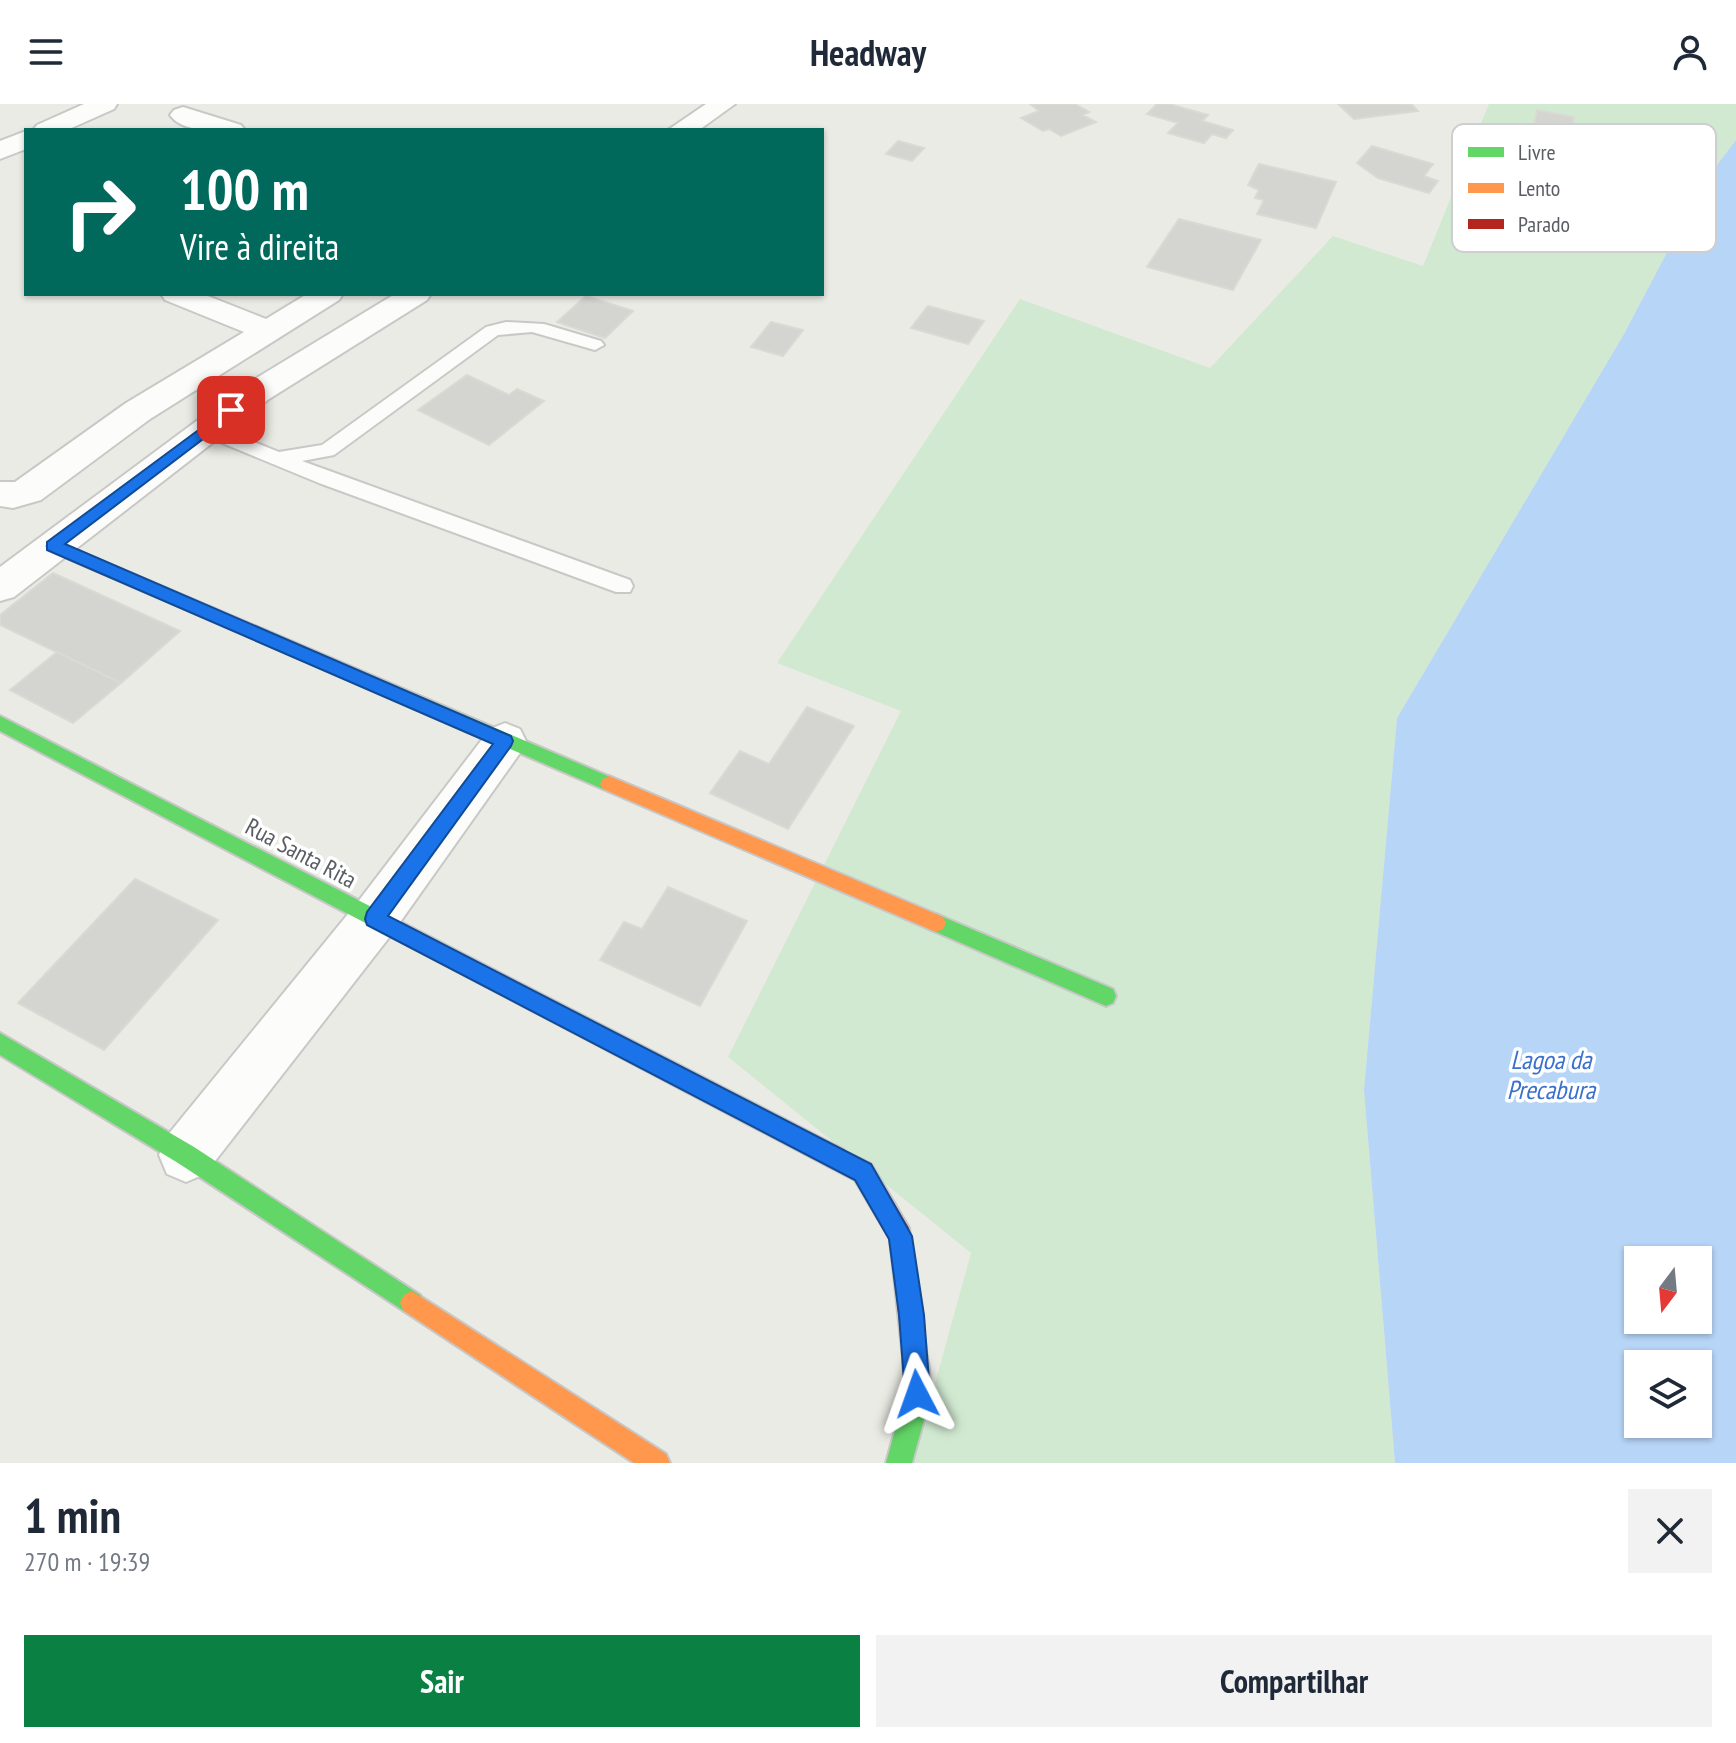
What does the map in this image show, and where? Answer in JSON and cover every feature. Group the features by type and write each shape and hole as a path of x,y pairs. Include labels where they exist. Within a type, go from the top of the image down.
{"street":[{"path":"51,128 105,104"},
{"path":"684,128 723,104"},
{"path":"183,115 225,128"},
{"path":"0,151 24,140"},
{"path":"181,296 267,330"},
{"path":"0,494 13,496 28,491 138,411 325,296"},
{"path":"0,587 257,392 413,296"},
{"path":"53,546 1106,996"},
{"name":"Rua Santa Rita","path":"0,723 863,1172 901,1236 912,1315 917,1394 899,1463"},
{"path":"186,1155 374,919 505,741"},
{"path":"0,1043 186,1155 657,1463"}],"lane":[{"path":"278,459 327,451 492,331 511,324 535,326 595,345"},
{"path":"205,429 278,459 623,586"}],"green space":[{"path":"1489,104 1736,104 1736,140 1716,166 1716,124 1481,124"},
{"path":"1452,195 1452,252 1667,252 1624,334 1397,718 1364,1090 1395,1463 913,1463 971,1253 728,1057 901,711 777,663 1020,299 1210,368 1333,236 1423,266"}],"water":[{"name":"Lagoa da Precabura","path":"1736,140 1736,1463 1395,1463 1364,1090 1397,718 1624,334 1667,252 1716,252 1716,166"}],"building":[{"path":"1030,104 1075,104 1089,112 1083,115 1096,122 1061,136 1049,129 1043,131 1021,118 1039,111"},
{"path":"1157,104 1169,104 1208,115 1202,121 1233,130 1226,138 1212,134 1204,143 1168,133 1178,123 1147,114"},
{"path":"1338,104 1411,104 1418,111 1354,119"},
{"path":"1537,110 1574,117 1573,124 1534,124"},
{"path":"898,141 924,148 912,161 886,154"},
{"path":"1372,146 1433,164 1424,176 1438,181 1429,193 1378,178 1357,163"},
{"path":"1259,164 1336,182 1316,228 1257,214 1264,200 1255,198 1259,190 1248,185"},
{"path":"1179,219 1261,240 1233,290 1147,267"},
{"path":"586,296 633,311 605,338 557,322"},
{"path":"928,306 984,321 968,344 911,328"},
{"path":"771,322 803,330 783,356 751,347"},
{"path":"467,375 509,395 517,389 544,401 489,445 418,410"},
{"path":"53,573 180,631 121,683 0,625 0,615"},
{"path":"57,652 121,683 73,723 10,690"},
{"path":"807,707 854,726 788,829 710,793 740,751 769,764"},
{"path":"135,879 218,920 104,1050 18,1003"},
{"path":"668,887 747,921 700,1006 600,960 624,922 642,929"}],"traffic: fast":[{"path":"53,546 609,784"},
{"path":"0,723 836,1158"},
{"path":"936,923 1106,996"},
{"path":"0,1043 186,1155 412,1303"},
{"path":"899,1463 917,1394 915,1358"}],"traffic: slow":[{"path":"609,784 936,923"},
{"path":"412,1303 657,1463"}],"traffic: jam":[{"path":"836,1158 863,1172 901,1236 915,1358"}],"route":[{"path":"231,410 53,546 505,741 374,919 863,1172 901,1236 912,1315 917,1394"}]}
